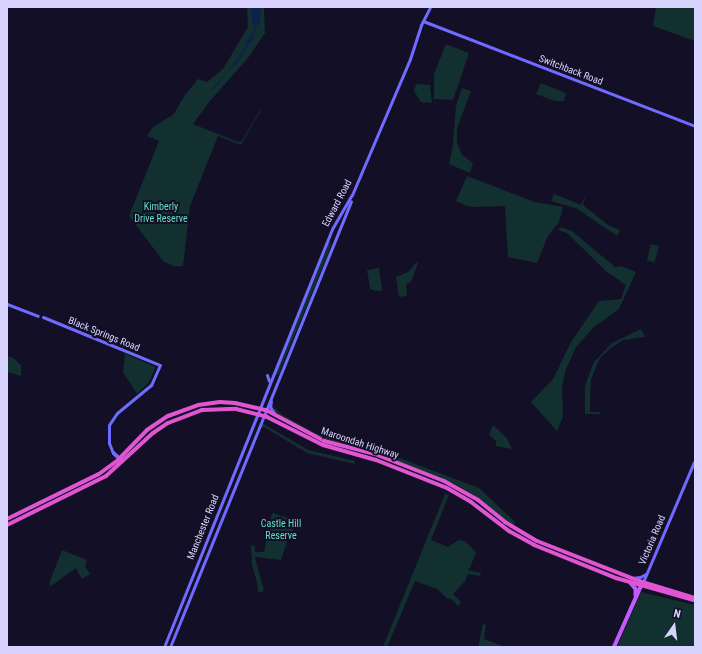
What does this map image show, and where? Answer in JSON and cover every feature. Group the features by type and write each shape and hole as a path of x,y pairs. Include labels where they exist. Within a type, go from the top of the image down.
{"highway":[{"name":"Maroondah Highway","path":"7,519 89,480 117,460 147,430 176,411 195,405 220,402 266,410 324,441 375,454 459,488 478,500 505,522 531,538 630,580"},
{"name":"Maroondah Highway","path":"7,525 96,483 123,462 157,429 190,413 217,408 236,409 263,415 280,422 323,445 373,459 458,493 509,531 534,545 630,580 695,600"},
{"path":"414,475 416,470"}],"main road":[{"name":"Edward Road","path":"263,415 367,163 412,59 430,7"},
{"name":"Switchback Road","path":"424,22 695,126"},
{"name":"Edward Road","path":"257,413 327,239 333,226 350,200 367,163"},
{"path":"333,226 340,228"},
{"path":"327,239 334,242"},
{"name":"Black Springs Road","path":"7,304 38,316 40,319 43,317 160,365 151,384 117,413 111,421 108,437 112,451"},
{"path":"265,395 269,380 267,375"},
{"path":"272,377 278,379"},
{"path":"272,395 270,407 274,413"},
{"name":"Manchester Road","path":"164,647 257,413"},
{"name":"Manchester Road","path":"170,647 263,415"},
{"path":"261,421 267,419 280,422"},
{"path":"112,451 117,460 123,462"},
{"path":"112,451 117,460"},
{"path":"241,454 247,456"},
{"name":"Victoria Road","path":"642,584 694,460"},
{"path":"635,598 636,589 630,580 640,577 647,572"},
{"path":"192,576 198,578"},
{"path":"614,647 642,584"},
{"path":"174,622 180,623"}],"green space":[{"name":"Kimberly Drive Reserve","path":"247,7 264,7 265,33 248,58 210,101 193,124 238,142 242,141 261,110 241,145 218,136 190,206 183,266 174,266 164,262 129,216 159,141 147,136 153,127 174,114 185,95 198,79 207,82 223,69 248,27"},
{"path":"656,7 695,7 695,41 653,26"},
{"path":"446,44 469,53 453,100 434,99 434,74"},
{"path":"541,83 566,93 564,101 555,101 536,94"},
{"path":"416,84 430,85 432,103 421,102 414,91"},
{"path":"462,88 471,91 457,128 457,143 462,155 473,163 470,173 449,164 453,145 456,105"},
{"path":"467,176 535,202 563,207 559,222 548,236 537,263 508,257 505,206 476,207 467,206 456,201"},
{"path":"586,193 583,205 608,225 620,230 617,236 576,208 577,206 575,208 551,201 554,194 581,205"},
{"path":"561,227 572,231 615,267 621,266 636,272 619,309 594,327 576,347 566,369 562,387 563,417 557,431 531,402 553,379 571,342 599,301 621,299 626,285 607,272 567,233 558,230"},
{"path":"328,241 331,243 328,254 278,375 274,374"},
{"path":"651,244 659,246 655,262 647,260"},
{"path":"416,263 418,263 411,282 406,284 407,296 399,297 396,277 408,272"},
{"path":"379,268 382,289 381,291 376,291 370,289 367,270"},
{"path":"641,329 645,337 623,340 600,358 591,379 590,412 599,412 600,414 585,414 585,386 594,362 612,343"},
{"path":"123,353 156,367 149,382 137,394 123,372 125,356"},
{"path":"7,356 13,358 21,365 21,376 7,372"},
{"path":"273,406 281,414 315,433 360,444 361,447 359,448 333,442 315,435 273,411 271,407"},
{"path":"262,424 308,450 355,461 355,464 307,453 264,427 261,428"},
{"path":"493,425 507,438 512,449 496,446 496,441 489,435"},
{"path":"365,445 479,488 514,521 515,524 512,525 474,495 455,484 365,450 363,447"},
{"path":"445,494 449,495 431,540 448,547 459,540 465,541 476,552 468,570 481,573 480,576 468,574 465,581 453,594 461,602 458,606 437,589 415,581 387,647 383,647"},
{"name":"Castle Hill Reserve","path":"272,513 290,518 297,522 287,542 281,560 255,557 264,591 258,593 257,582 252,565 251,545 255,546 255,552 264,552"},
{"path":"62,550 87,560 85,566 90,574 82,579 76,568 51,586 49,584"},
{"path":"641,592 695,605 695,647 617,647"},
{"path":"483,624 486,625 484,639 506,647 478,647"}],"water":[{"path":"251,7 261,7 260,22 256,27 253,40 248,45 237,64 231,68 215,88 211,89 224,76 244,50 247,40 254,30"}]}
